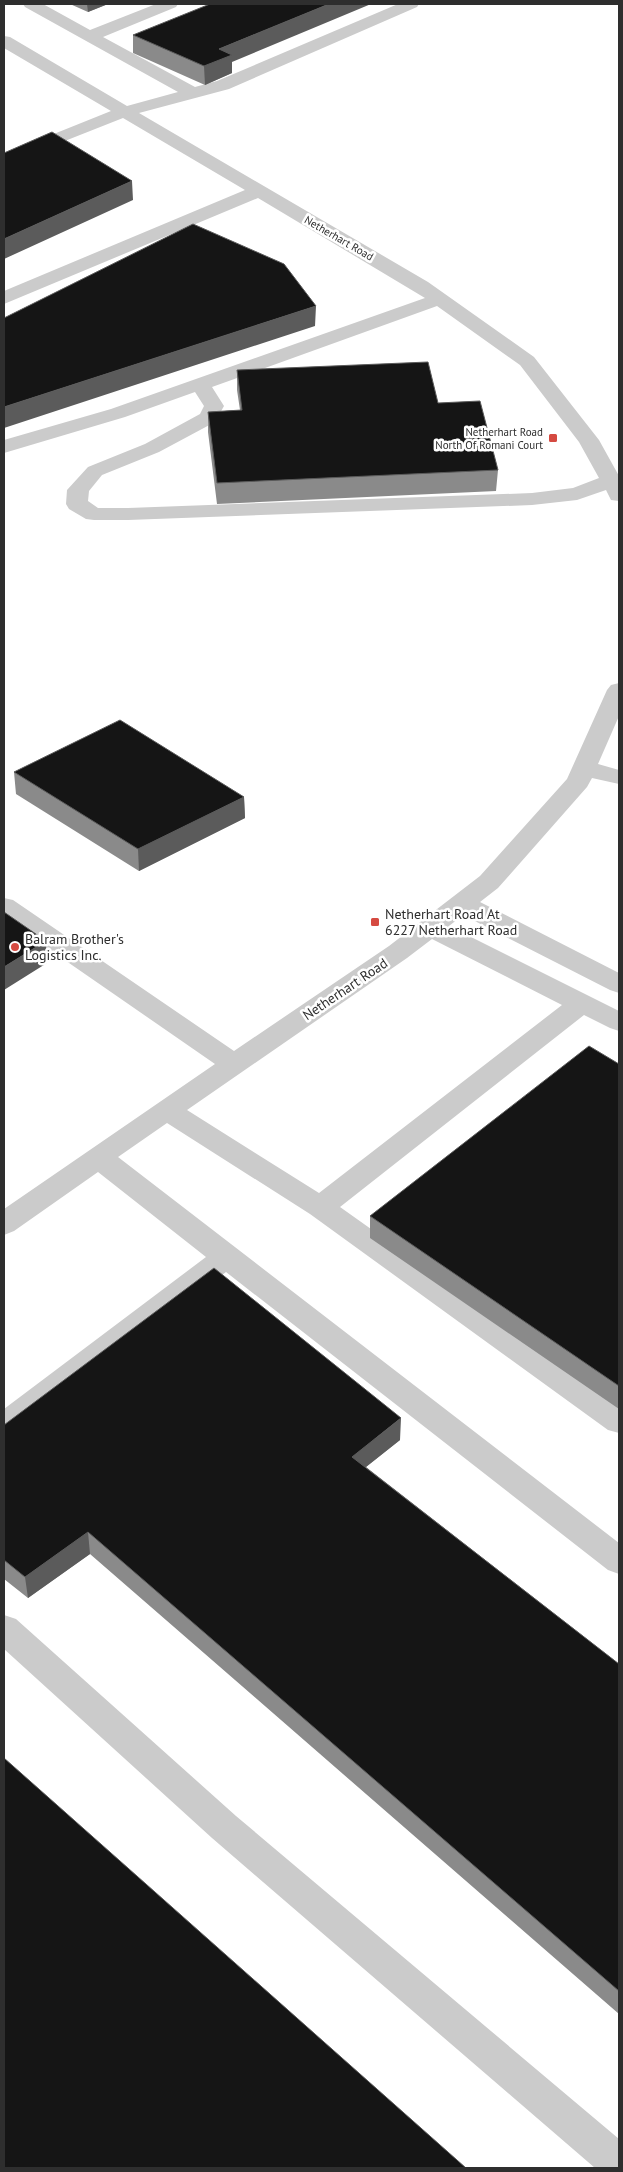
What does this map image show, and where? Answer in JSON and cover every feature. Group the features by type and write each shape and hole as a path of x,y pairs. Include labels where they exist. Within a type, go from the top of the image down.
{"street":[{"path":"31,4 193,93"},
{"path":"90,36 170,4"},
{"path":"4,160 124,112 223,85 411,4"},
{"name":"Netherhart Road","path":"4,41 421,286 527,361 589,440 615,488"},
{"path":"4,298 260,191"},
{"path":"4,447 118,413 439,299"},
{"path":"200,384 214,406 208,418 152,448 95,471 78,490 78,504 94,514 128,514 532,499 615,488"},
{"name":"Netherhart Road","path":"4,1224 98,1157 398,952 490,882 578,782 619,690"},
{"path":"584,768 619,777"},
{"path":"462,903 619,984"},
{"path":"4,906 234,1064"},
{"path":"430,927 619,1022"},
{"path":"320,1207 582,1003"},
{"path":"167,1110 320,1207 619,1421"},
{"path":"98,1157 619,1561"},
{"path":"4,1426 226,1257"},
{"path":"4,1629 224,1828 619,2164"}],"building":[{"path":"210,4 329,4 219,49 232,55 204,66 133,35"},
{"path":"52,132 132,181 4,239 4,153"},
{"path":"193,224 284,264 316,306 4,407 4,318"},
{"path":"428,362 438,403 480,401 498,470 217,483 208,412 242,410 237,370"},
{"path":"120,720 244,797 138,849 14,772"},
{"path":"4,912 46,941 4,967"},
{"path":"589,1046 619,1064 619,1386 370,1216"},
{"path":"214,1268 401,1418 352,1457 619,1664 619,1991 88,1532 25,1577 4,1560 4,1425"},
{"path":"4,1758 466,2168 4,2168"}],"place":[{"name":"Netherhart Road North Of Romani Court","path":"553,438"},
{"name":"Netherhart Road At 6227 Netherhart Road","path":"375,922"},
{"name":"Balram Brother's Logistics Inc.","path":"15,947"}]}
